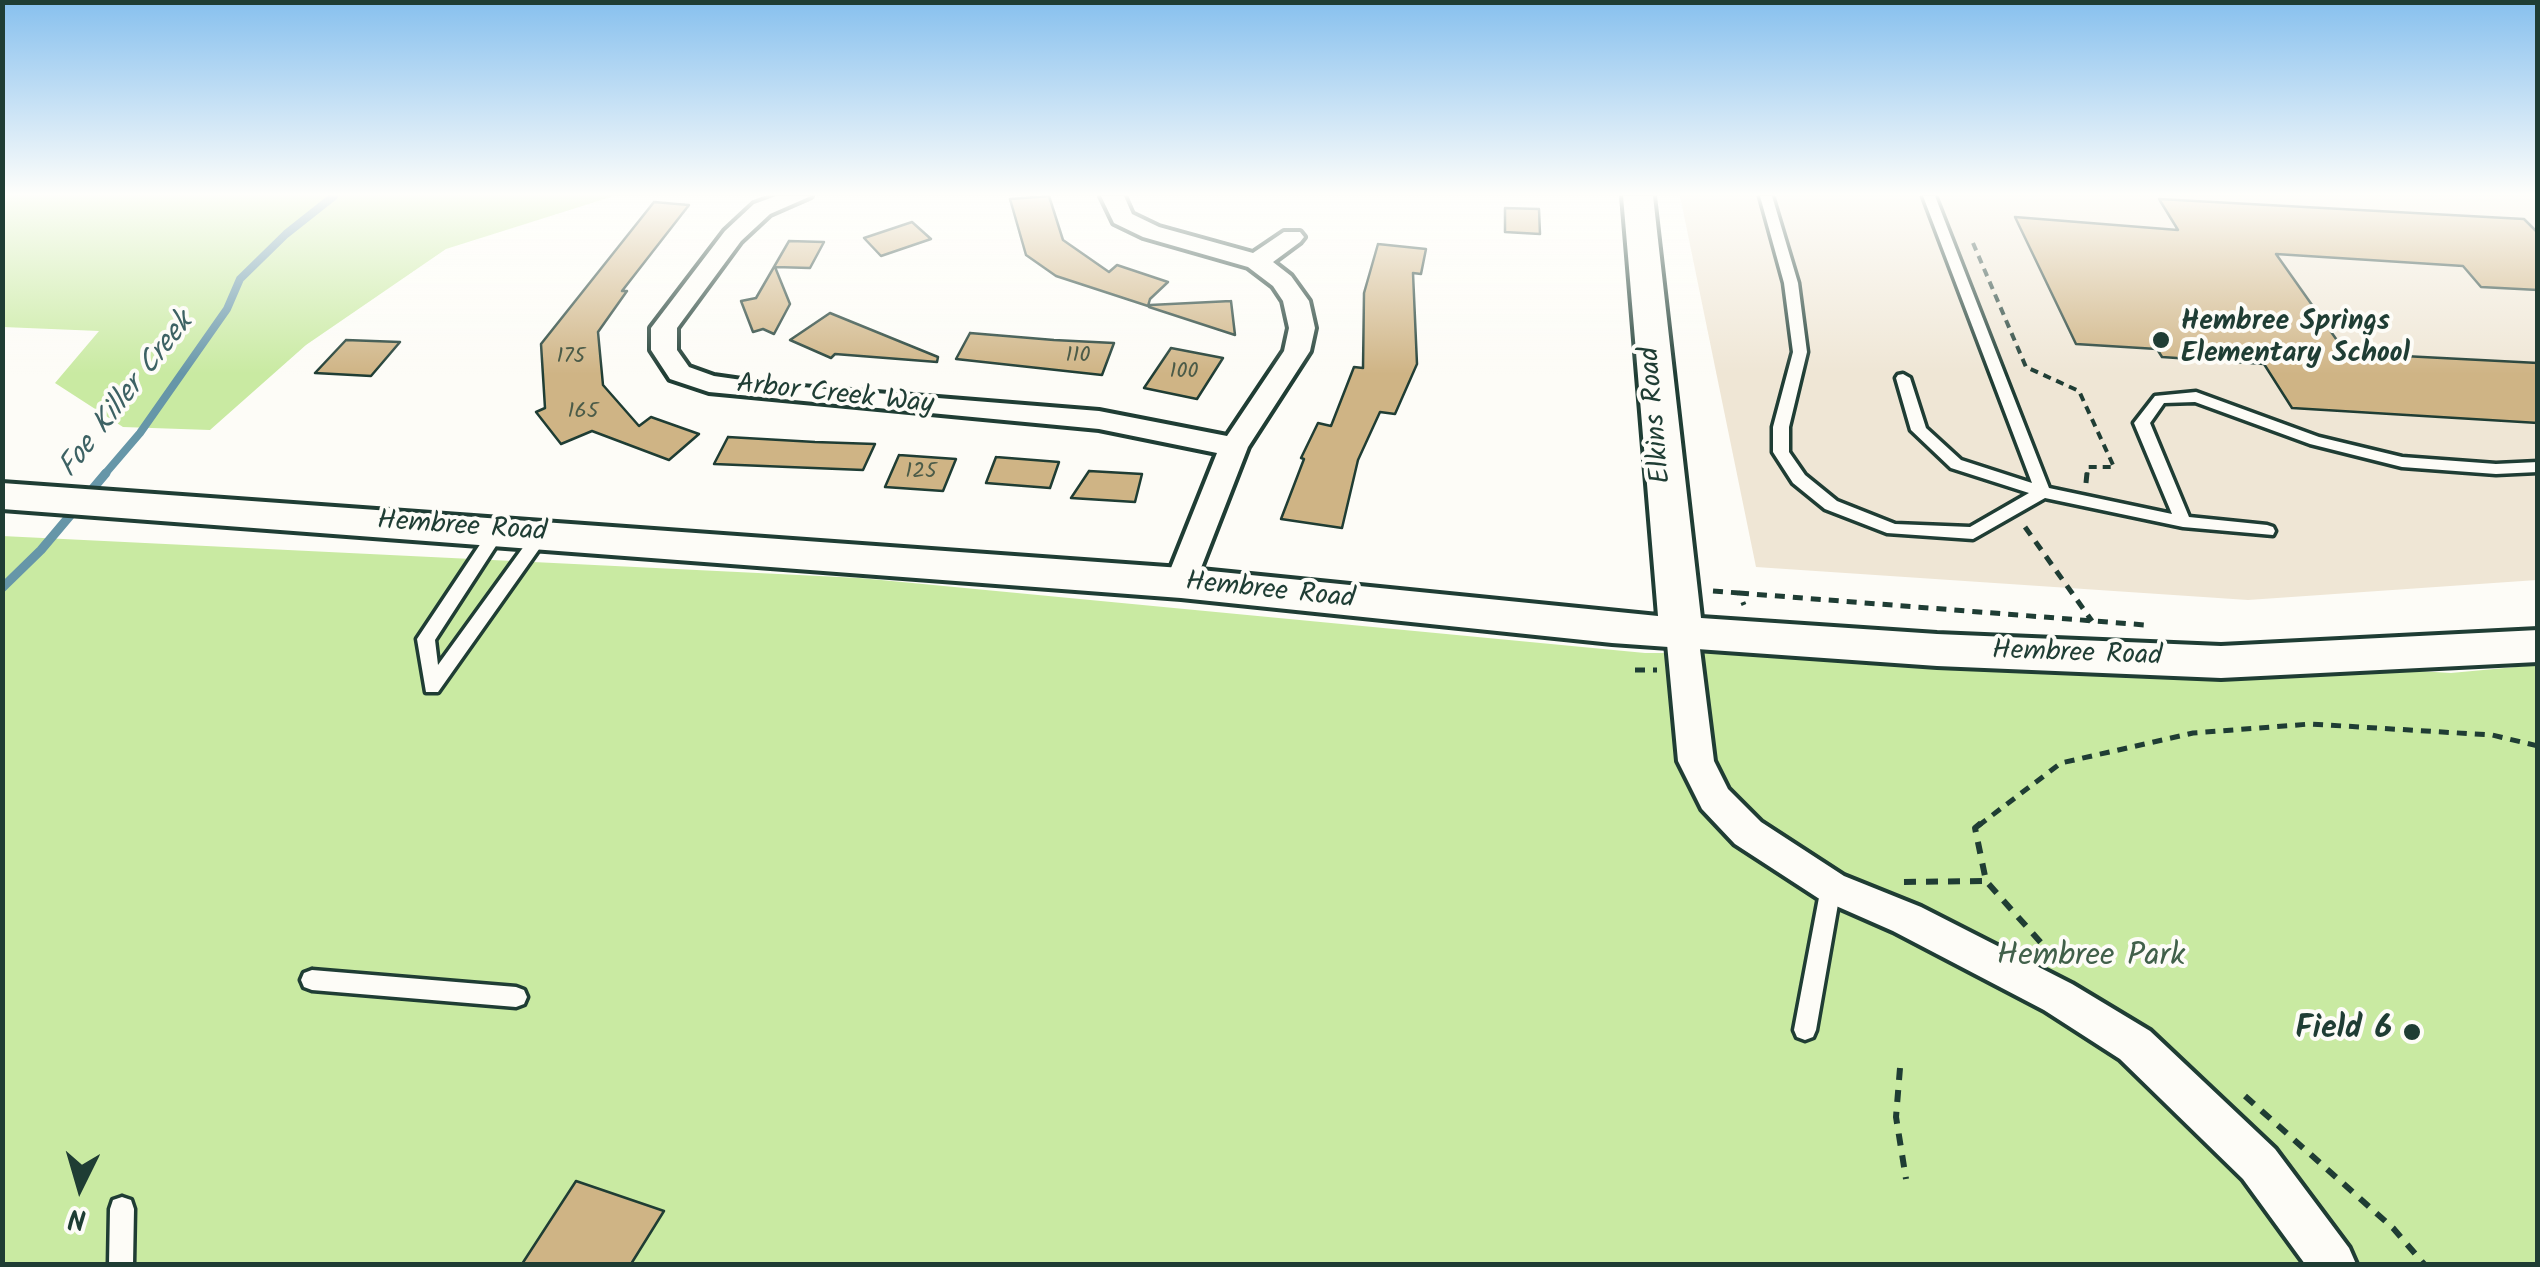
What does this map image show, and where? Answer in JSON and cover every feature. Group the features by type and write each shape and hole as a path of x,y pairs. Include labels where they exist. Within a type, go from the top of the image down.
{"street":[{"name":"Arbor Creek Way","path":"719,255 664,328 664,350 679,373 709,384 778,393 1098,420 1234,447"},
{"path":"1181,583 1234,447 1297,351 1302,328 1296,301 1282,280 1257,262 1233,255"},
{"path":"1257,262 1267,255"},
{"name":"Elkins Road","path":"1643,255 1673,576 1682,633"},
{"name":"Hembree Road","path":"7,497 1181,583 1450,613 1972,652 2220,662 2538,646"},
{"path":"1682,633 1696,761 1715,799 1748,833 1831,886 2058,997 2135,1046 2259,1164 2333,1264"}],"lane":[{"path":"1783,255 1791,283 1800,352 1781,427 1781,452 1799,480 1831,505 1892,529 1973,533 2044,492"},
{"path":"1952,255 2044,492"},
{"path":"1903,378 1920,430 1956,464 2044,492 2183,522 2267,531"},
{"path":"2183,522 2142,423 2160,399 2196,397 2315,442 2402,462 2496,469 2538,467"},
{"path":"497,532 426,639 432,687 541,534"},
{"path":"1805,1030 1831,886"},
{"path":"312,980 516,997"},
{"path":"121,1264 122,1208"}],"path":[{"path":"1979,255 2026,367 2079,391 2114,466 2088,466 2084,500"},
{"path":"2034,519 2024,528 2092,621"},
{"path":"1739,593 2148,625"},
{"path":"2058,960 2034,940 1986,880 1974,828 2060,763 2193,732 2310,724 2492,735 2538,746"},
{"path":"1884,910 1900,882 1986,880"},
{"path":"1900,1068 1896,1117 1906,1179"},
{"path":"2244,1095 2393,1228 2424,1264"}],"shaded area":[{"path":"1692,255 2537,255 2537,580 2248,600 1756,567"}],"green space":[{"path":"3,255 437,255 306,345 210,430 123,427 55,383 99,331 3,327"},
{"name":"Hembree Park","path":"2,536 860,578 1645,653 2134,654 2451,673 2537,665 2537,1264 3,1264"}],"building":[{"path":"612,255 650,255 622,291 627,291 598,332 603,385 639,426 651,417 699,434 669,460 592,431 561,444 536,412 545,408 541,344"},
{"path":"781,255 817,255 810,268 775,267 790,304 774,334 763,329 753,332 741,301 756,298"},
{"path":"1026,255 1085,255 1109,272 1117,265 1168,282 1148,306 1056,276"},
{"path":"1375,255 1425,255 1421,274 1413,273 1417,364 1395,414 1380,412 1358,460 1342,528 1281,519 1304,459 1301,458 1318,423 1331,426 1354,367 1363,368 1364,293"},
{"path":"2033,255 2277,255 2346,353 2538,363 2538,423 2292,408 2264,364 2162,357 2157,349 2076,344"},
{"path":"2294,255 2538,255 2538,290 2481,287 2463,266"},
{"path":"1231,301 1235,335 1149,307 1150,305"},
{"path":"830,313 938,357 937,362 835,354 831,358 790,340"},
{"path":"970,333 1114,343 1102,375 956,359"},
{"path":"346,340 400,342 371,376 315,373"},
{"path":"1171,348 1223,358 1197,399 1144,388"},
{"path":"728,437 875,444 863,470 714,464"},
{"path":"899,455 956,459 943,491 885,487"},
{"path":"996,457 1059,462 1050,488 986,483"},
{"path":"1089,471 1142,474 1135,502 1071,498"},
{"path":"576,1181 664,1211 631,1264 522,1264"}],"waterway":[{"name":"Foe Killer Creek","path":"104,475 140,433 227,309 240,279 264,255"},
{"name":"Foe Killer Creek","path":"2,588 41,550 106,473"}],"place":[{"name":"Hembree Springs Elementary School","path":"2161,340"},
{"name":"Field 6","path":"2412,1032"}]}
